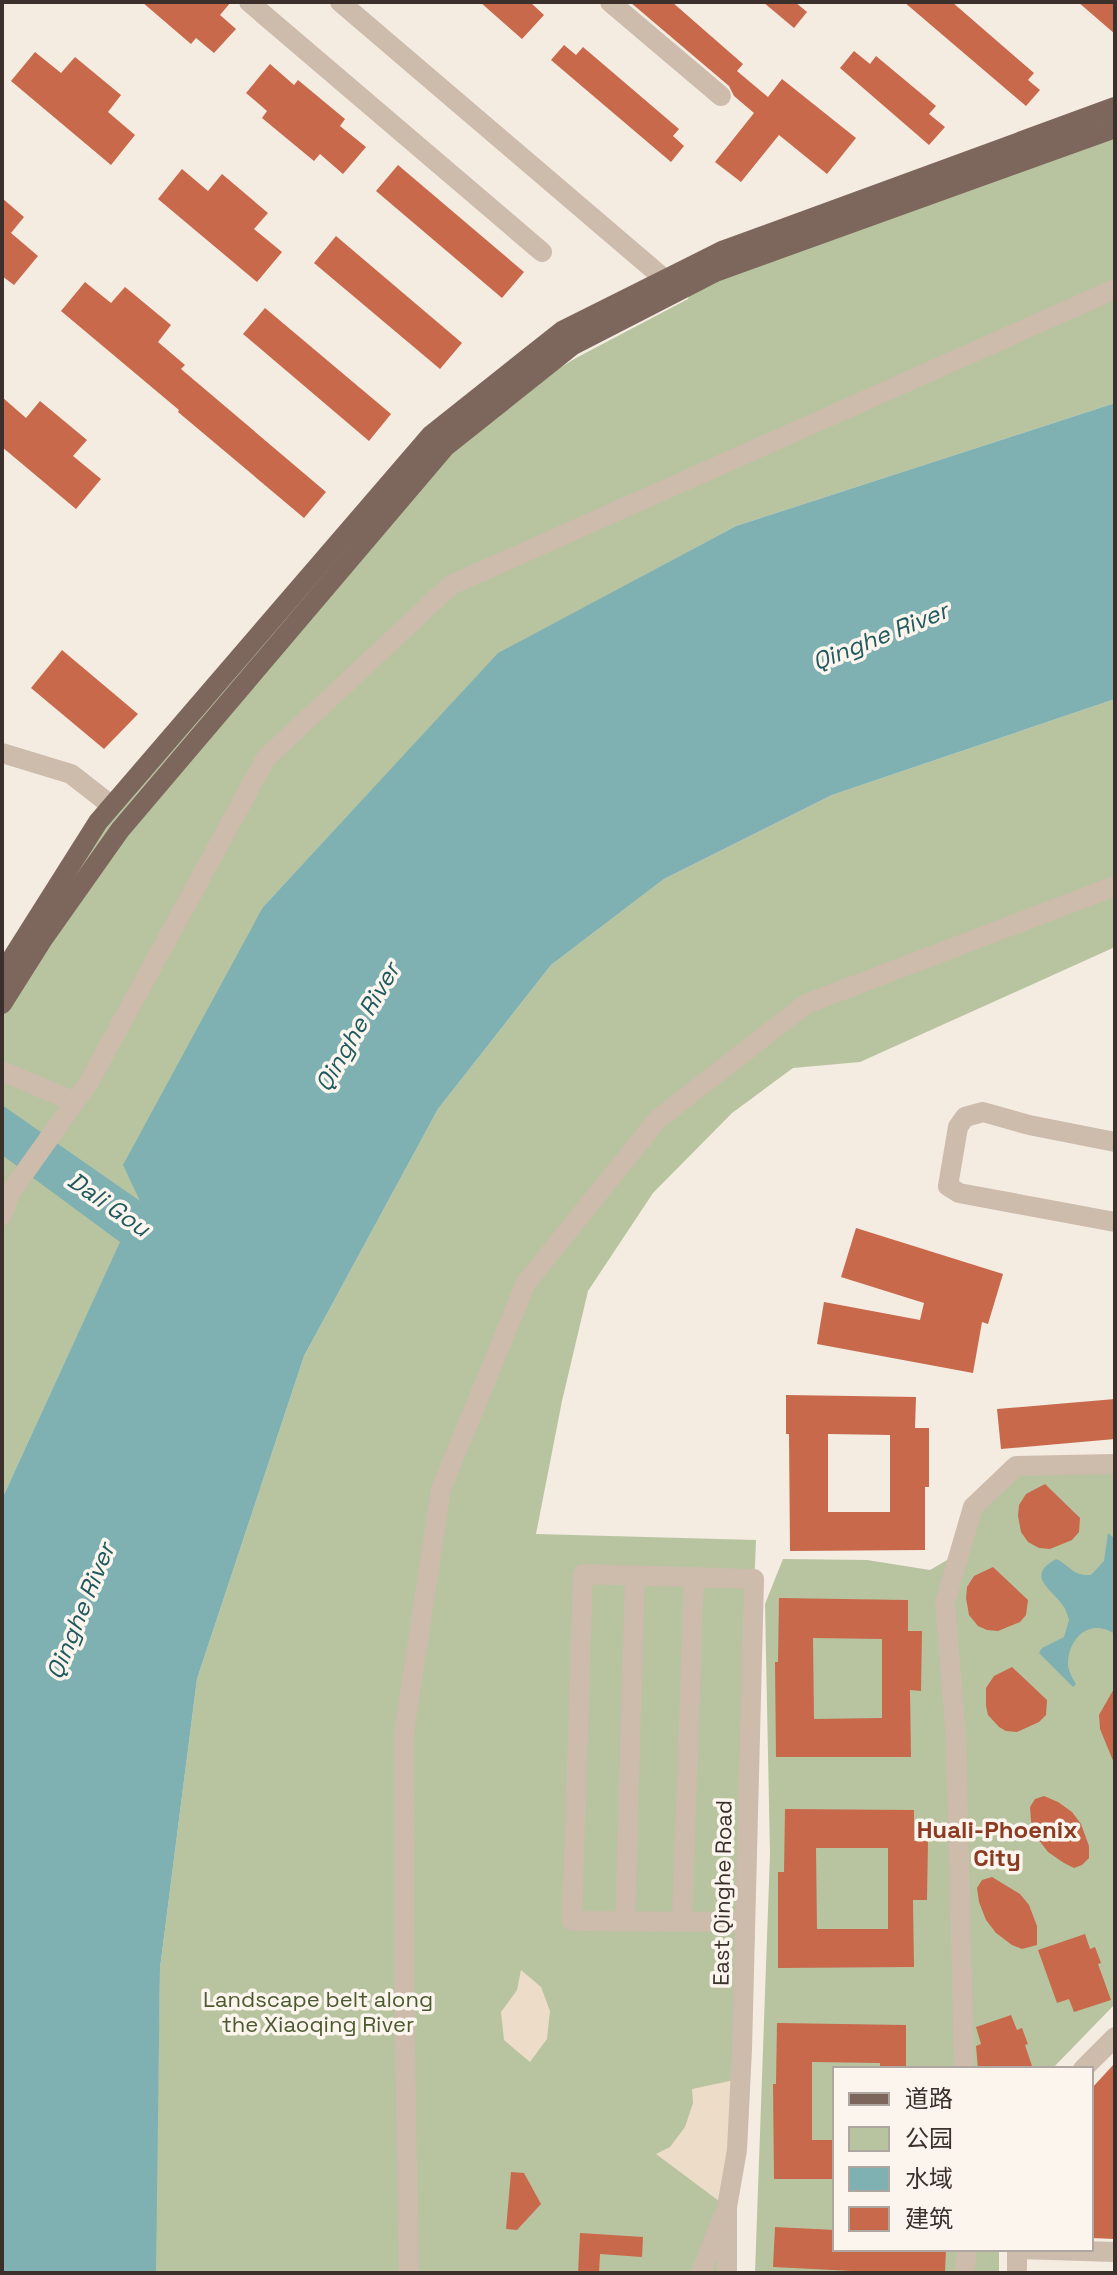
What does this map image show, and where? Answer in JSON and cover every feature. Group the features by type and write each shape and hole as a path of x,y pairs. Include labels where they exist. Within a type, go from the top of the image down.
{"main road":[{"path":"2,1004 43,939 120,830 445,447 573,345 722,251 1115,107"},
{"path":"2,974 98,822 431,435 562,331 672,285 1115,128"}],"street":[{"path":"249,2 542,252"},
{"path":"340,2 672,285"},
{"path":"610,2 721,96"},
{"path":"2,1216 10,1188 89,1082 266,758 451,585 1115,289"},
{"path":"2,753 71,774 112,806"},
{"path":"409,2273 404,1733 441,1489 526,1283 658,1119 806,1004 1115,886"},
{"path":"2,1071 72,1106"},
{"path":"1115,1142 1029,1125 983,1112 965,1117 958,1127 948,1186 959,1193 1115,1222"},
{"path":"964,2067 956,1737 945,1603 973,1507 1016,1466 1115,1464"},
{"path":"682,1921 694,1577 583,1574 572,1921 745,1922"},
{"path":"625,1921 635,1576"},
{"name":"East Qinghe Road","path":"694,1577 754,1579 737,2150 727,2207 727,2273"},
{"path":"1085,2067 1115,2037"},
{"name":"East Qinghe Road","path":"701,2273 727,2207"},
{"path":"964,2273 967,2251"},
{"path":"1017,2273 1018,2251"},
{"path":"1083,2251 1115,2252"}],"green space":[{"path":"1115,115 1115,403 736,526 498,654 263,907 141,1202 2,1499 2,993 106,827 439,441 576,358 688,299 695,274"},
{"name":"Landscape belt along the Xiaoqing River","path":"1115,699 1115,947 860,1062 793,1068 732,1113 653,1193 588,1291 562,1401 536,1534 756,1540 727,2273 155,2273 160,1968 197,1679 304,1356 438,1109 551,965 664,879 832,795"},
{"path":"1115,1464 1115,2004 1054,2067 833,2067 833,2251 999,2251 999,2273 755,2273 770,1854 765,1604 783,1559 867,1560 930,1570 959,1553 973,1507 1016,1466"}],"shaded area":[{"path":"521,1970 541,1987 550,2011 547,2039 530,2062 504,2040 501,2012 517,1990"},
{"path":"739,2079 727,2207 656,2154 670,2147 685,2127 693,2103 692,2089"}],"water":[{"path":"1115,403 1115,699 832,795 664,879 551,965 438,1109 304,1356 197,1679 160,1968 156,2273 2,2273 2,1499 120,1242 2,1155 2,1105 140,1201 123,1165 263,907 498,653 736,526"},
{"path":"1108,1533 1115,1539 1115,1634 1106,1629 1089,1629 1076,1639 1071,1647 1068,1666 1076,1684 1073,1687 1039,1653 1042,1648 1064,1637 1069,1620 1064,1607 1044,1583 1042,1572 1056,1559 1076,1572 1091,1575 1104,1561"}],"building":[{"path":"142,2 231,2 220,15 236,29 214,53 196,38 191,44"},
{"path":"480,2 530,2 544,15 522,39"},
{"path":"630,2 672,2 743,64 737,71 768,97 782,79 856,138 827,174 779,135 741,182 715,162 754,113 734,96 729,86"},
{"path":"763,2 795,2 807,12 794,28"},
{"path":"904,2 952,2 1034,73 1028,80 1040,90 1026,106"},
{"path":"1078,2 1115,2 1115,34"},
{"path":"564,45 576,55 583,47 679,129 673,136 684,146 671,162 551,60"},
{"path":"854,51 870,64 876,56 936,106 929,114 945,127 929,145 840,68"},
{"path":"35,52 61,73 75,57 121,95 108,112 135,135 111,165 11,81"},
{"path":"270,64 294,85 298,80 345,119 340,126 366,147 343,174 320,154 314,161 262,118 267,111 246,93"},
{"path":"398,165 524,272 502,298 376,191"},
{"path":"182,169 208,191 222,174 268,213 254,229 282,252 257,282 158,199"},
{"path":"2,198 24,217 11,233 38,256 14,285 2,276"},
{"path":"336,236 462,343 440,369 314,263"},
{"path":"85,282 111,303 125,287 171,325 158,342 185,365 181,369 326,492 304,518 61,311"},
{"path":"265,308 391,414 369,441 243,334"},
{"path":"2,397 26,418 40,401 87,440 73,456 101,479 76,509 2,447"},
{"path":"62,650 138,714 104,749 31,688"},
{"path":"856,1228 1003,1274 988,1324 982,1322 973,1373 817,1344 824,1302 920,1320 924,1303 841,1277"},
{"path":"786,1395 916,1397 915,1428 929,1428 925,1550 790,1551 789,1434 786,1434","holes":["828,1434 890,1435 890,1512 828,1512"]},
{"path":"1115,1399 1115,1439 1001,1449 997,1409"},
{"path":"1045,1484 1080,1518 1079,1532 1072,1540 1050,1549 1028,1542 1021,1532 1018,1516 1019,1505 1026,1494"},
{"path":"993,1567 1028,1600 1026,1615 1020,1622 998,1631 978,1626 969,1615 966,1598 967,1587 974,1576"},
{"path":"779,1598 908,1600 908,1631 922,1631 921,1691 910,1690 911,1757 776,1757 775,1662 778,1662","holes":["813,1638 882,1639 882,1718 814,1719"]},
{"path":"1012,1667 1047,1700 1046,1715 1039,1722 1017,1732 999,1727 988,1715 986,1706 986,1688 994,1676"},
{"path":"1115,1687 1114,1763 1100,1729 1099,1715"},
{"path":"1044,1796 1072,1812 1081,1824 1089,1846 1089,1858 1082,1865 1074,1868 1064,1863 1048,1852 1038,1839 1031,1821 1030,1807 1035,1799"},
{"path":"785,1809 914,1810 914,1841 928,1841 927,1900 913,1900 914,1967 778,1968 778,1872 784,1872","holes":["816,1848 888,1848 888,1929 817,1929"]},
{"path":"992,1877 1020,1894 1029,1905 1037,1926 1037,1945 1022,1949 1012,1945 996,1933 986,1920 977,1888 982,1880"},
{"path":"1085,1934 1090,1949 1095,1947 1111,2000 1074,2012 1069,1999 1057,2003 1038,1950"},
{"path":"1011,2015 1017,2030 1022,2028 1032,2067 978,2067 976,2046 981,2044 976,2027"},
{"path":"777,2023 906,2025 906,2067 880,2067 880,2063 812,2062 812,2140 833,2140 833,2179 774,2179 773,2084 776,2084"},
{"path":"1115,2063 1115,2239 1093,2238 1093,2087"},
{"path":"511,2172 524,2173 541,2204 517,2230 506,2229"},
{"path":"775,2227 833,2230 833,2251 946,2251 945,2273 773,2267"},
{"path":"580,2233 643,2237 642,2257 600,2254 599,2273 578,2273"}],"district":[{"name":"Huali-Phoenix City","path":"997,1843"}],"water label":[{"name":"Qinghe River","path":"880,636"},
{"name":"Qinghe River","path":"357,1027"},
{"name":"Dali Gou","path":"109,1204"},
{"name":"Qinghe River","path":"80,1611"}]}
